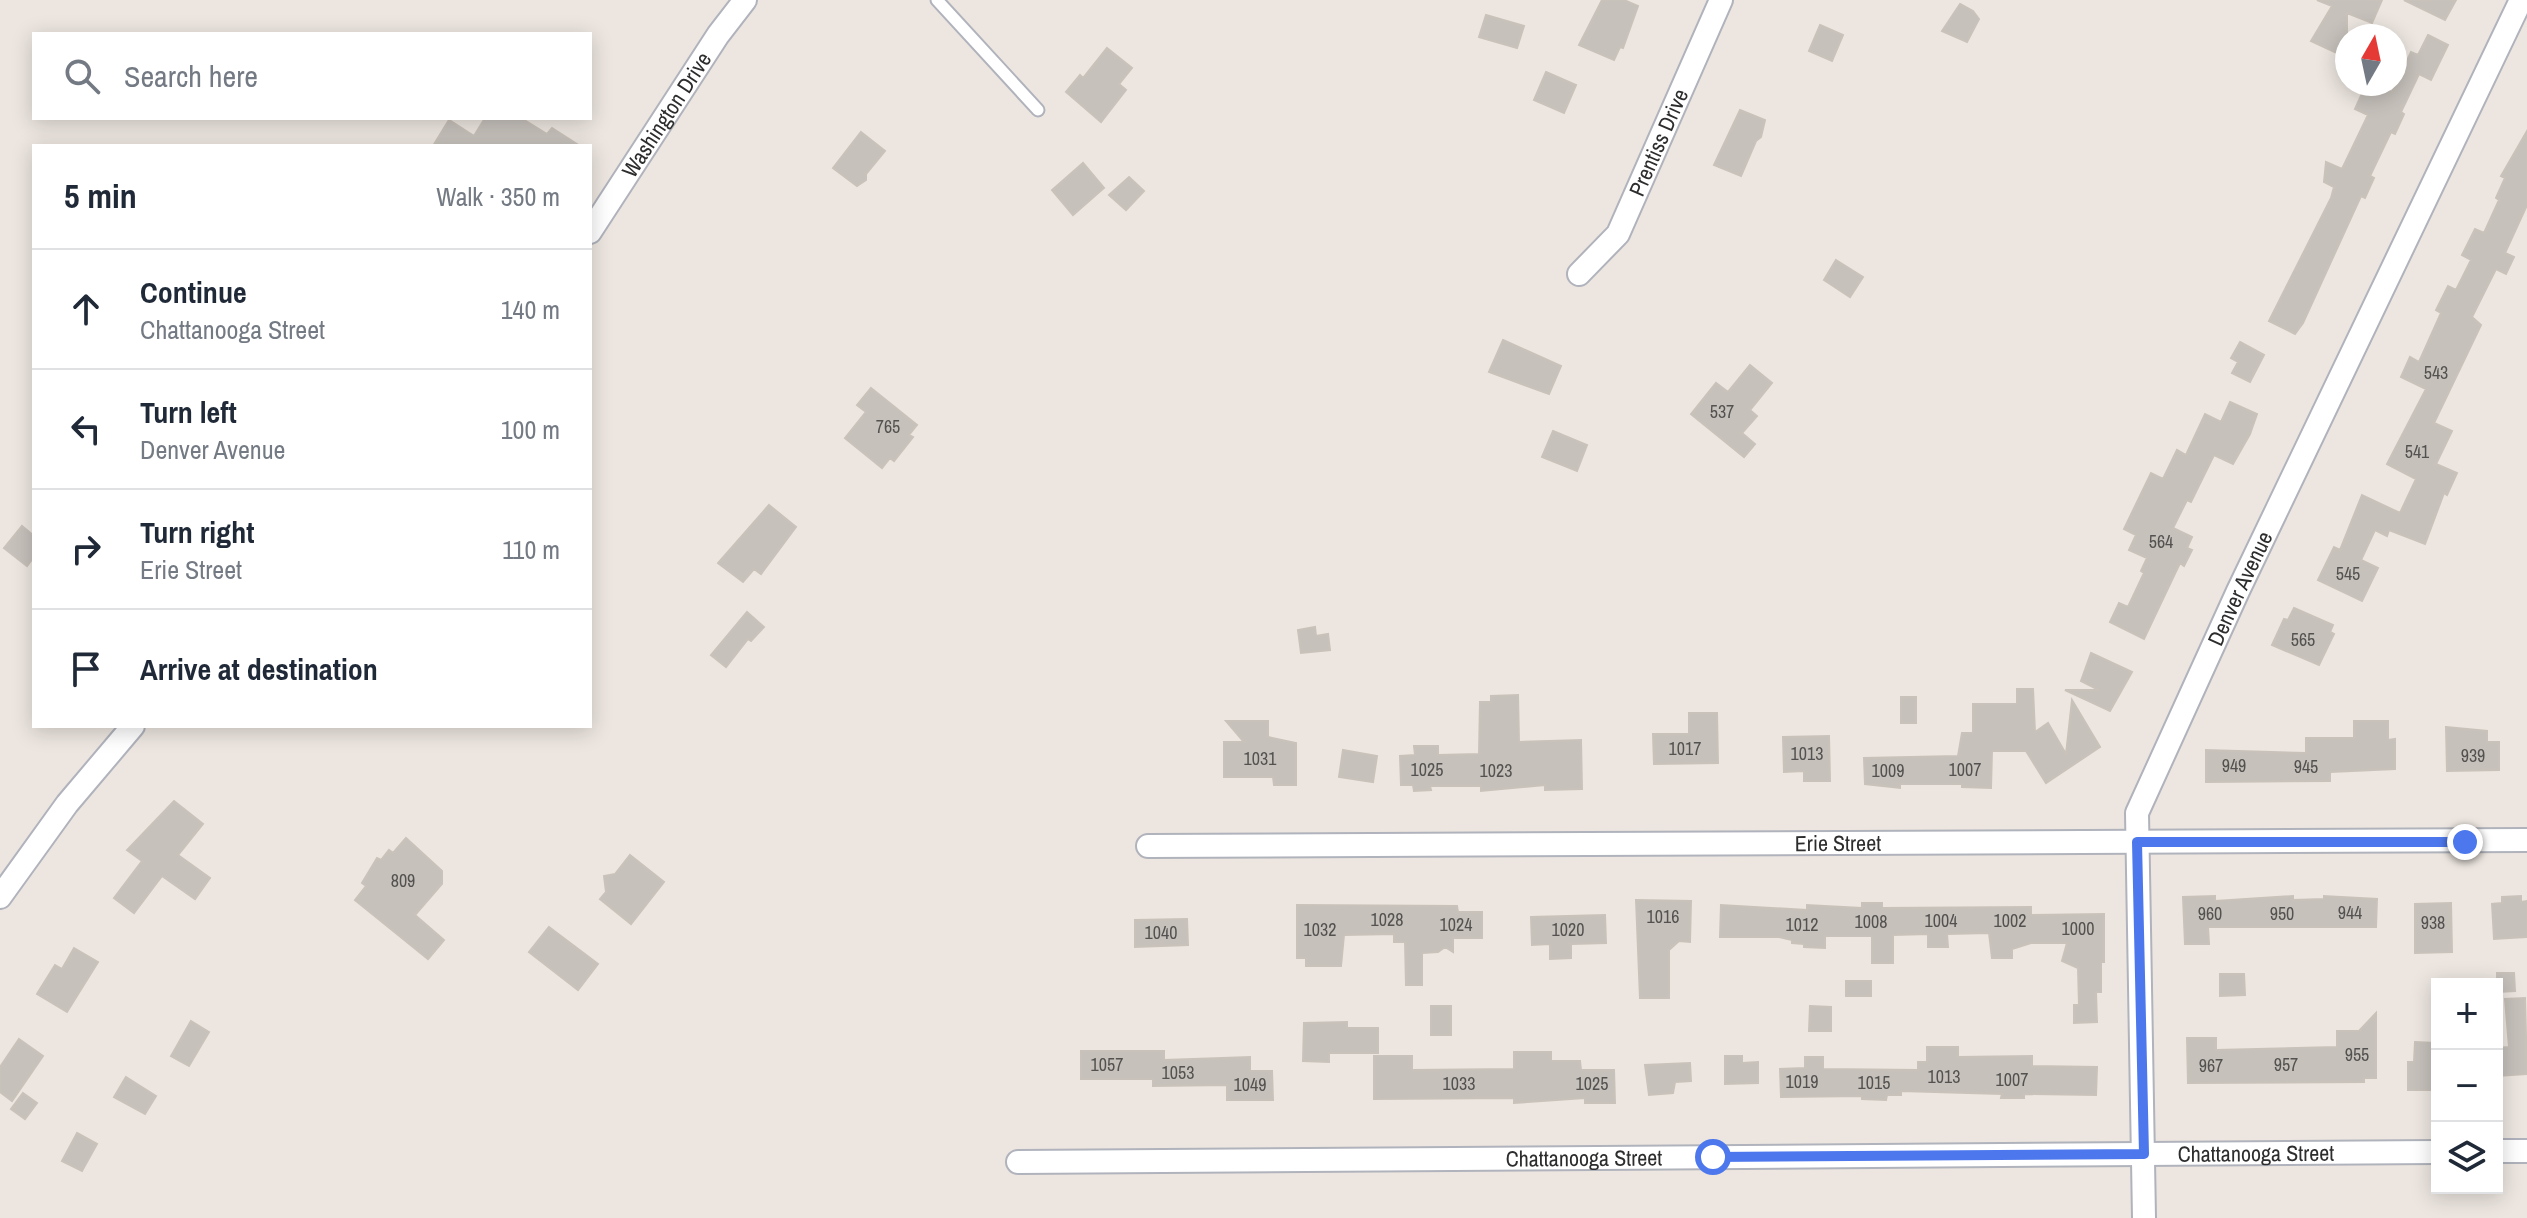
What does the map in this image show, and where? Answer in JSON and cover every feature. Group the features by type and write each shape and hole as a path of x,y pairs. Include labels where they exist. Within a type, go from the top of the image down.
{"street":[{"name":"Washington Drive","path":"592,229 718,35 745,0"},
{"name":"Prentiss Drive","path":"1579,274 1618,234 1721,0"},
{"name":"Denver Avenue","path":"2144,1218 2137,813 2521,0"},
{"path":"0,897 61,812 131,728"},
{"name":"Erie Street","path":"1148,846 2527,840"},
{"path":"2503,1151 2527,1151"},
{"name":"Chattanooga Street","path":"1018,1162 2431,1152"}],"lane":[{"path":"937,0 1038,110"}],"building":[{"path":"1602,0 1624,0 1638,6 1623,48 1620,47 1614,60 1579,45"},
{"path":"2317,0 2382,0 2372,23 2347,13 2347,24 2335,24 2335,52 2311,41 2332,6"},
{"path":"2404,0 2456,0 2445,20"},
{"path":"1960,4 1973,11 1979,19 1967,42 1942,31"},
{"path":"1486,15 1524,26 1517,48 1479,37"},
{"path":"1820,25 1843,35 1832,61 1809,51"},
{"path":"2428,35 2448,45 2431,80 2419,74 2401,112 2404,114 2395,134 2391,132 2370,176 2374,178 2365,198 2361,196 2303,323 2295,334 2269,321 2331,198 2334,187 2324,182 2326,162 2342,169 2368,115 2355,109 2361,96 2407,96 2407,60 2411,52 2418,55"},
{"path":"1107,48 1132,68 1119,84 1126,90 1101,122 1066,92 1080,75 1083,78"},
{"path":"1546,72 1576,85 1564,113 1534,100"},
{"path":"1740,110 1765,120 1761,137 1756,141 1741,176 1714,165"},
{"path":"449,120 474,136 484,120 524,120 547,134 552,128 577,144 434,144"},
{"path":"2527,131 2527,205 2505,253 2514,257 2506,274 2496,269 2472,317 2481,325 2434,423 2452,431 2436,464 2457,473 2447,495 2444,493 2425,544 2389,530 2387,536 2375,530 2361,560 2378,568 2362,601 2318,580 2334,547 2340,550 2362,495 2400,513 2416,479 2387,464 2426,389 2401,377 2410,357 2419,362 2441,313 2436,310 2448,286 2456,290 2471,260 2462,255 2475,229 2484,233 2499,200 2496,198 2505,178 2501,176"},
{"path":"861,132 885,151 866,174 866,180 857,186 833,168"},
{"path":"1083,163 1104,188 1073,215 1052,190"},
{"path":"1129,177 1144,191 1126,210 1109,195"},
{"path":"1836,260 1863,277 1850,297 1824,280"},
{"path":"1503,340 1561,366 1549,394 1489,372"},
{"path":"2240,342 2264,355 2250,382 2232,373 2238,362 2231,358"},
{"path":"1750,365 1772,383 1750,410 1757,416 1742,433 1755,444 1744,457 1691,414 1716,383 1728,392"},
{"path":"871,388 917,425 909,435 913,437 894,461 890,458 882,468 845,438 866,412 857,405"},
{"path":"2230,402 2257,414 2250,434 2233,464 2214,455 2191,502 2187,500 2173,528 2192,537 2187,548 2192,550 2184,566 2180,563 2144,639 2110,622 2119,603 2128,607 2144,573 2141,571 2147,558 2129,550 2136,535 2124,529 2151,473 2163,479 2177,450 2186,455 2205,414 2221,422"},
{"path":"1553,431 1587,445 1577,471 1542,457"},
{"path":"769,505 796,527 761,574 754,569 743,582 718,563"},
{"path":"22,526 32,534 32,560 27,566 4,548"},
{"path":"2294,608 2333,625 2330,632 2334,634 2319,665 2272,645 2284,619 2288,620"},
{"path":"747,612 764,627 751,641 748,639 726,667 711,655"},
{"path":"1315,627 1316,636 1328,634 1330,650 1301,653 1298,630"},
{"path":"2091,653 2132,672 2110,711 2065,690 2099,690 2081,681"},
{"path":"2017,689 2033,689 2035,732 2048,723 2066,754 2072,700 2100,747 2046,783 2026,751 1992,751 1991,788 1962,787 1962,784 1900,784 1900,788 1865,784 1864,758 1958,756 1962,733 1973,733 1973,704 2017,704"},
{"path":"1518,695 1519,742 1581,740 1582,789 1545,790 1545,785 1481,791 1481,786 1430,786 1431,790 1414,791 1413,785 1401,785 1400,756 1415,755 1414,746 1438,746 1438,755 1479,754 1480,702 1491,702 1491,696"},
{"path":"1901,697 1916,697 1916,723 1901,723"},
{"path":"1689,713 1717,713 1718,763 1654,764 1653,734 1689,734"},
{"path":"1226,721 1268,721 1268,737 1296,743 1296,785 1274,785 1273,777 1224,777 1224,742 1244,742"},
{"path":"2354,721 2388,721 2388,740 2395,739 2395,769 2330,772 2330,781 2206,782 2206,750 2306,753 2306,738 2354,738"},
{"path":"2446,727 2487,731 2487,742 2499,742 2499,770 2447,771"},
{"path":"1829,736 1830,781 1804,781 1804,771 1784,772 1783,737"},
{"path":"1343,750 1377,756 1373,782 1339,777"},
{"path":"174,801 203,824 178,855 210,878 195,899 162,876 134,913 114,898 142,861 127,850"},
{"path":"406,838 442,871 442,884 415,915 444,940 428,959 355,900 366,886 362,883 377,858 381,860 389,850 393,853"},
{"path":"630,855 664,882 631,924 600,899 606,892 604,876 615,874"},
{"path":"2215,896 2215,901 2293,896 2293,900 2324,899 2324,896 2377,899 2376,927 2208,927 2209,944 2185,944 2183,897"},
{"path":"2521,896 2521,902 2527,901 2527,937 2494,939 2492,904 2502,903 2502,897"},
{"path":"1636,900 1691,901 1690,942 1679,941 1669,950 1669,998 1640,998"},
{"path":"1862,903 1882,903 1882,908 2031,907 2031,915 2104,914 2104,962 2101,962 2101,992 2096,992 2097,1022 2074,1023 2074,1005 2079,1005 2078,968 2062,961 2067,943 2031,943 2012,949 2012,958 1992,958 1989,933 1947,934 1948,947 1928,947 1928,934 1893,935 1893,963 1872,963 1872,936 1825,936 1825,948 1804,947 1804,944 1779,937 1720,937 1721,905 1807,910 1807,905 1862,908"},
{"path":"2451,903 2452,952 2415,953 2415,904"},
{"path":"1297,905 1457,906 1458,912 1482,912 1482,938 1453,938 1453,952 1445,947 1438,952 1422,953 1422,985 1406,985 1405,942 1394,942 1394,934 1344,935 1341,966 1306,966 1306,958 1297,958"},
{"path":"1605,915 1606,943 1571,944 1571,958 1550,959 1550,944 1532,945 1531,917"},
{"path":"1187,919 1188,945 1135,947 1135,920"},
{"path":"549,927 598,964 578,990 529,952"},
{"path":"74,948 98,962 67,1012 37,994 55,965 62,969"},
{"path":"2497,973 2514,973 2515,991 2503,992 2503,978 2497,978"},
{"path":"2220,974 2244,974 2245,995 2220,996"},
{"path":"1846,981 1871,981 1871,996 1846,996"},
{"path":"2525,998 2527,1074 2503,1076 2503,1048 2509,1047 2505,999"},
{"path":"1431,1006 1451,1006 1451,1035 1431,1035"},
{"path":"1810,1006 1831,1007 1831,1031 1809,1031"},
{"path":"2376,1013 2376,1078 2364,1078 2364,1082 2188,1083 2187,1038 2216,1038 2216,1050 2337,1047 2337,1031 2359,1031"},
{"path":"191,1021 209,1032 189,1066 171,1056"},
{"path":"1347,1022 1347,1028 1378,1028 1378,1053 1329,1053 1329,1062 1303,1061 1304,1023"},
{"path":"19,1039 43,1056 12,1101 0,1092 0,1067"},
{"path":"2415,1042 2431,1043 2431,1090 2408,1090 2408,1062 2414,1062"},
{"path":"1927,1047 1958,1047 1958,1057 2032,1056 2032,1066 2097,1067 2096,1095 2024,1094 2024,1098 2001,1098 2002,1094 1901,1091 1901,1095 1887,1095 1886,1100 1862,1099 1862,1096 1781,1097 1780,1069 1805,1068 1805,1057 1823,1057 1823,1069 1918,1070 1918,1062 1927,1062"},
{"path":"1081,1051 1164,1051 1164,1060 1250,1057 1250,1071 1272,1071 1273,1100 1227,1100 1227,1085 1153,1086 1153,1079 1081,1079"},
{"path":"1514,1052 1551,1052 1551,1061 1580,1061 1581,1070 1614,1070 1615,1103 1585,1103 1585,1098 1514,1103 1514,1098 1374,1099 1374,1056 1412,1056 1412,1070 1514,1069"},
{"path":"1725,1056 1742,1056 1742,1063 1758,1062 1758,1083 1725,1084"},
{"path":"1690,1063 1691,1081 1675,1082 1673,1093 1649,1095 1645,1065"},
{"path":"126,1077 156,1096 145,1114 114,1097"},
{"path":"23,1093 37,1103 25,1119 11,1109"},
{"path":"77,1133 97,1144 82,1171 62,1161"}],"route":[{"path":"1713,1157 2144,1154 2137,842 2465,842"}]}
